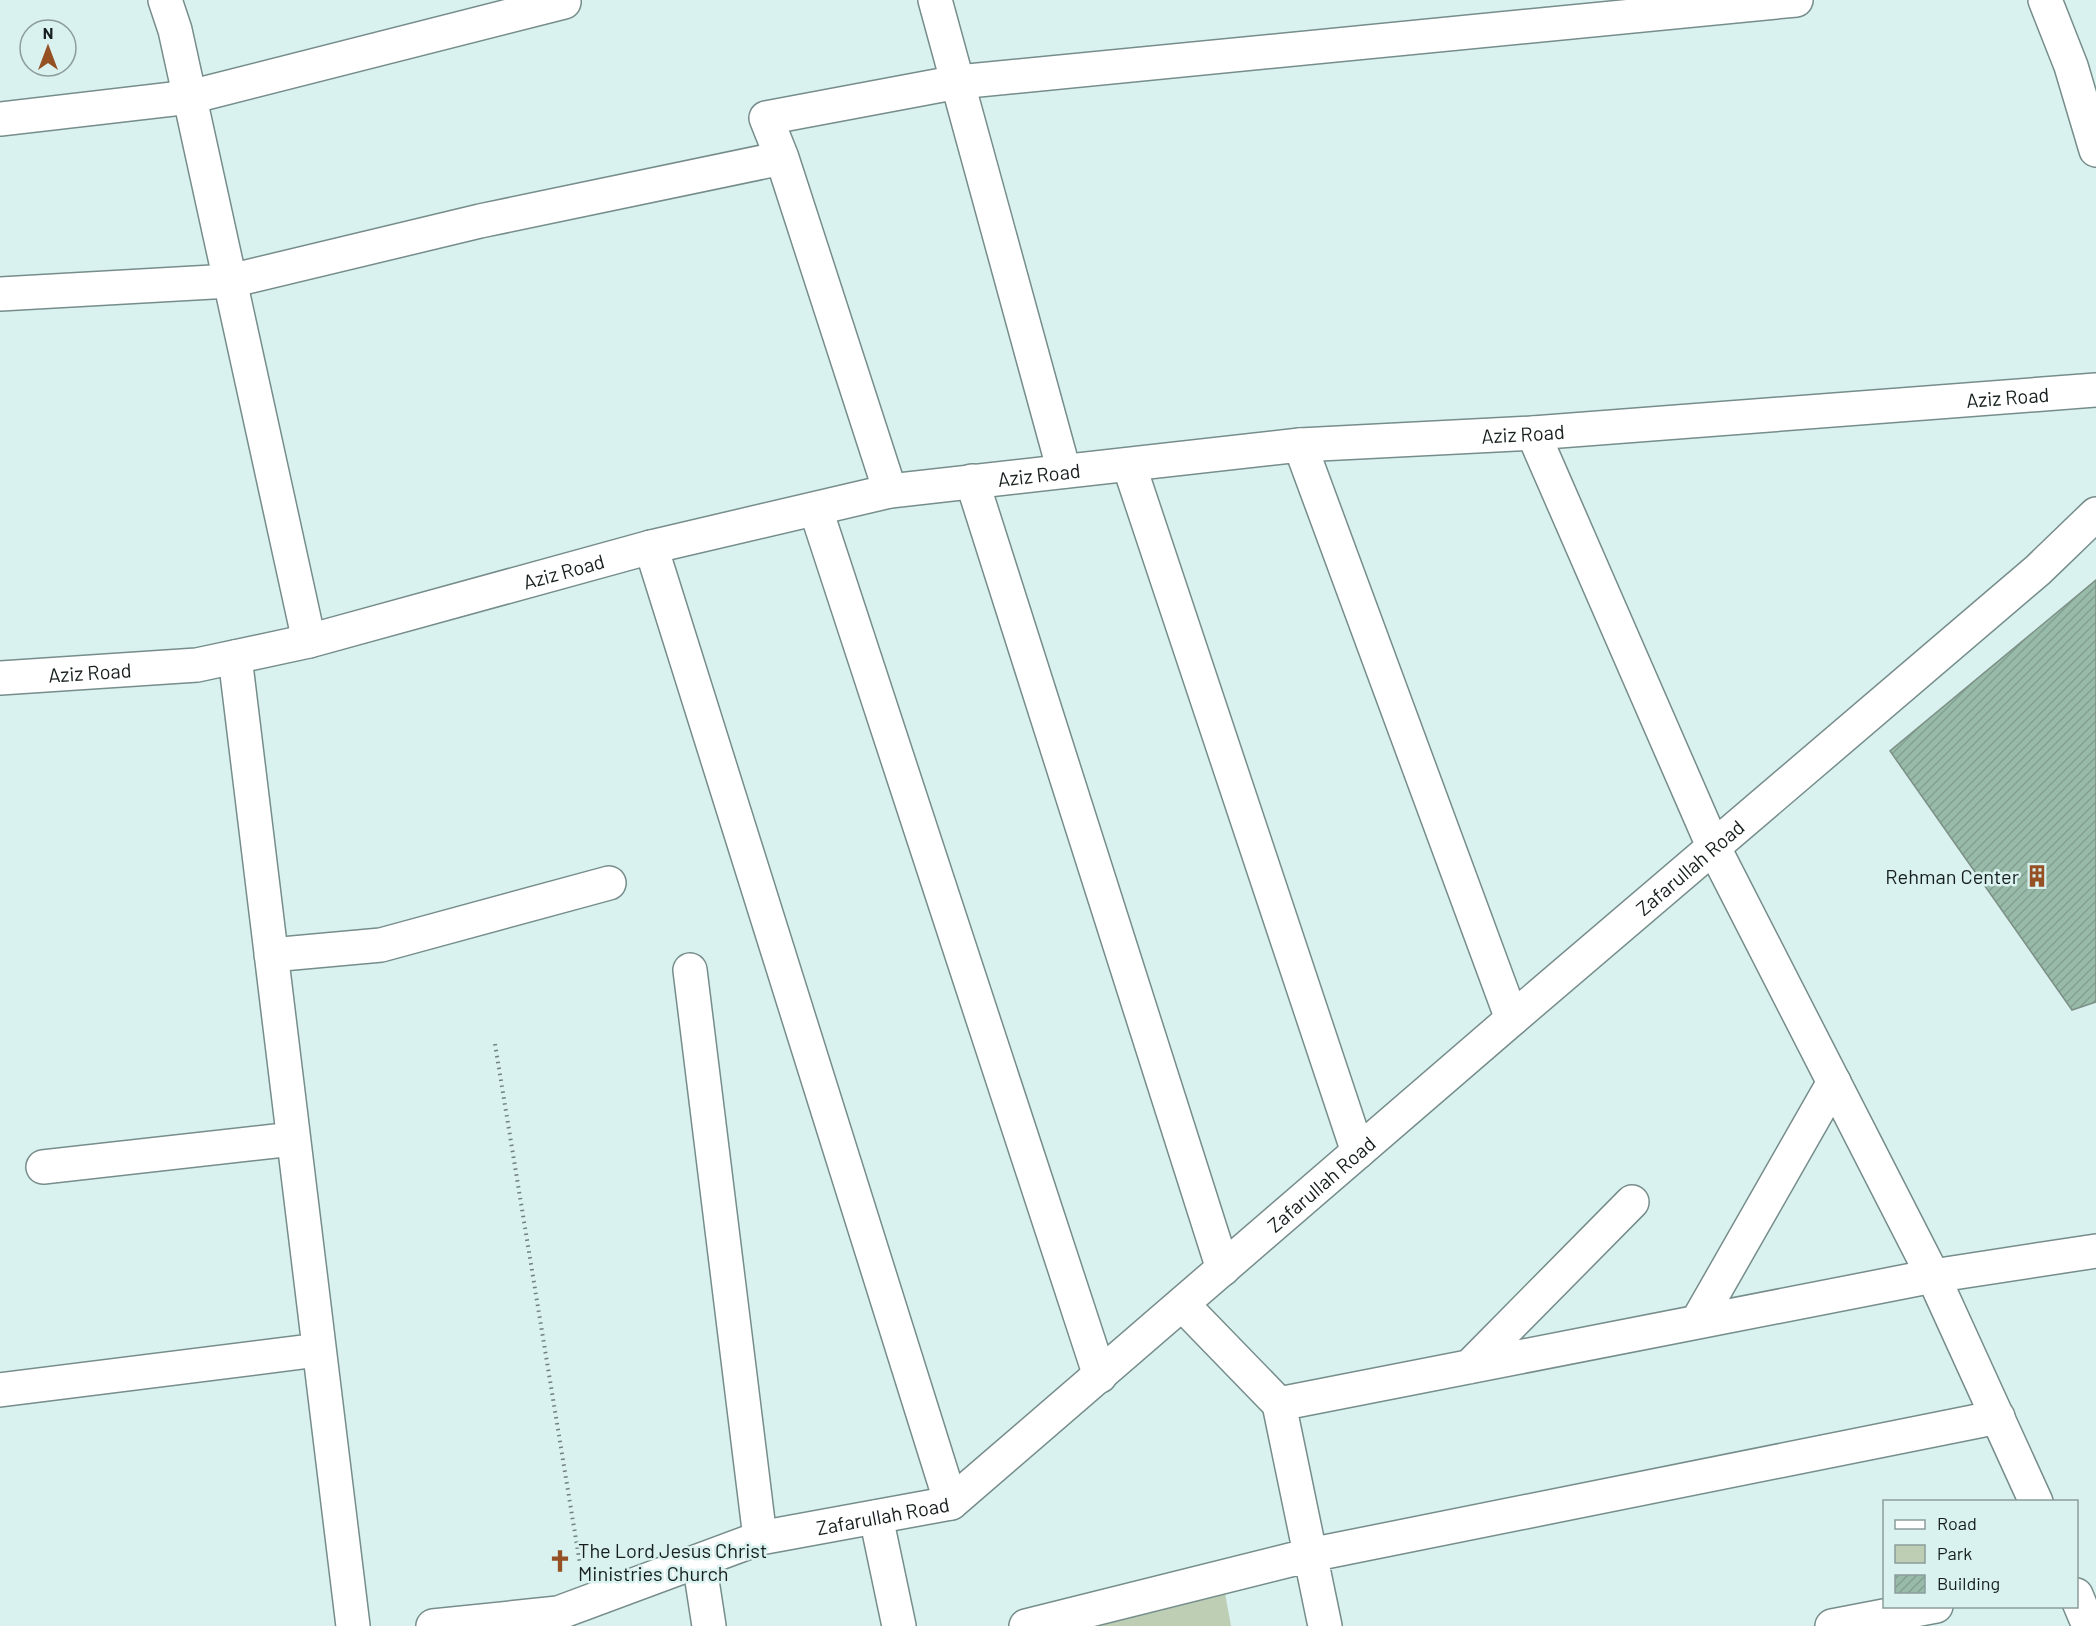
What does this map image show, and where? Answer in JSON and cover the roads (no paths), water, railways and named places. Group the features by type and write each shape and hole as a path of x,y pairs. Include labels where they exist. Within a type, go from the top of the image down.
{"street":[{"path":"165,0 175,30 309,641"},
{"path":"935,0 1064,471"},
{"path":"890,491 782,158 766,118 958,82 1796,0"},
{"path":"2045,0 2071,66 2096,150"},
{"path":"0,119 189,97 564,2"},
{"path":"0,294 230,281 480,221 782,158"},
{"name":"Aziz Road","path":"0,678 197,665 309,641 651,547 890,491 1300,445 1533,433 2096,390"},
{"path":"1533,433 1713,846 1933,1276 2035,1500"},
{"path":"1300,445 1512,1019"},
{"path":"1129,465 1358,1152"},
{"path":"972,482 1223,1269"},
{"path":"816,510 1100,1376"},
{"name":"Zafarullah Road","path":"433,1626 565,1614 760,1538 951,1503 1713,846 2038,570 2096,514"},
{"path":"651,547 951,1503"},
{"path":"235,657 353,1626"},
{"path":"271,955 381,945 609,883"},
{"path":"690,970 760,1538"},
{"path":"1697,1322 1834,1082"},
{"path":"43,1167 293,1138"},
{"path":"1469,1367 1632,1202"},
{"path":"1279,1404 1933,1276 2096,1251"},
{"path":"1182,1304 1279,1404 1325,1626"},
{"path":"0,1390 318,1350"},
{"path":"1026,1626 1310,1555 1998,1417"},
{"path":"876,1517 899,1626"},
{"path":"699,1561 709,1626"},
{"path":"2078,1600 2089,1626"},
{"path":"1832,1626 1926,1608"}],"place":[{"name":"Rehman Center","path":"2037,876"},
{"name":"The Lord Jesus Christ Ministries Church","path":"560,1561"}]}
